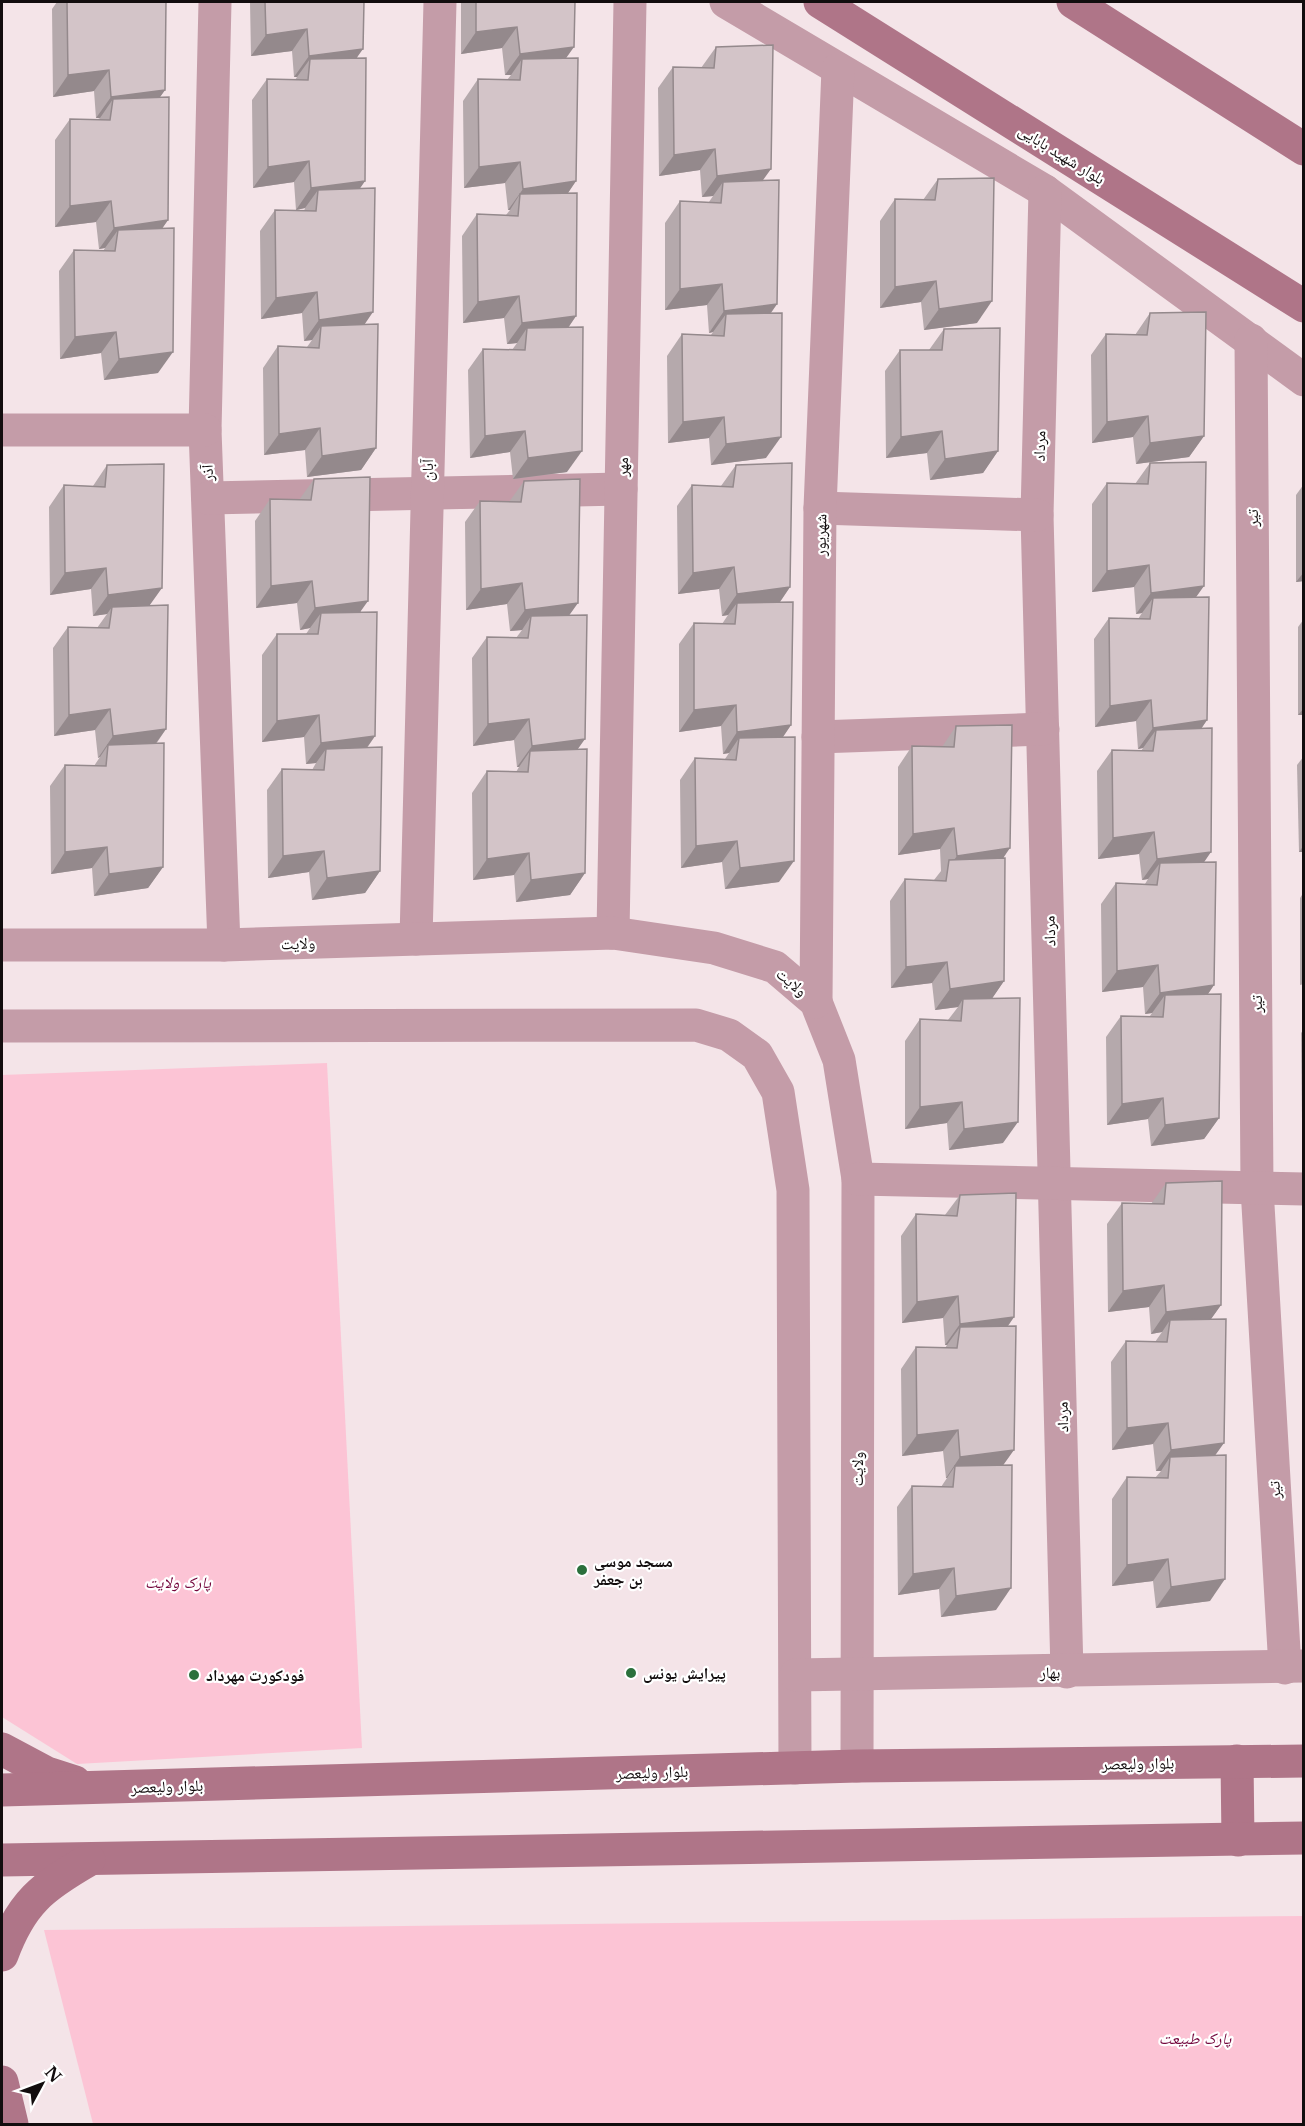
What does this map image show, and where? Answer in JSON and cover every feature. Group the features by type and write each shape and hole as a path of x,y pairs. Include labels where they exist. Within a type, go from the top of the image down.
{"main road":[{"name":"بلوار شهید بابایی","path":"820,2 1304,306"},
{"path":"1073,2 1304,149"},
{"path":"2,1749 47,1773 94,1788"},
{"path":"1237,1761 1238,1840"},
{"name":"بلوار ولیعصر","path":"2,1790 857,1766 1304,1761"},
{"path":"2,1860 1304,1838"},
{"path":"2,1955 12,1928 41,1890 90,1859"},
{"path":"2,2082 12,2124"}],"street":[{"name":"آذر","path":"215,2 205,430 224,945"},
{"name":"آبان","path":"416,939 440,2"},
{"name":"مهر","path":"613,933 630,2"},
{"path":"726,2 1045,191 1304,380"},
{"name":"شهریور","path":"816,1002 820,508 838,69"},
{"name":"مرداد","path":"1045,191 1037,515 1057,1185 1067,1672"},
{"name":"تیر","path":"1251,340 1257,1188 1294,1667"},
{"path":"2,430 205,430"},
{"path":"207,498 621,489"},
{"path":"820,508 1037,515"},
{"path":"818,737 1043,729"},
{"name":"ولایت","path":"2,945 224,945 613,933 714,948 775,967 816,1002 839,1060 858,1179 857,1766"},
{"path":"2,1026 696,1024 729,1035 757,1055 778,1092 793,1190 795,1768"},
{"path":"858,1179 1304,1189"},
{"name":"بهار","path":"796,1675 857,1672 1067,1672 1294,1667"}],"green space":[{"name":"پارک ولایت","path":"327,1063 362,1748 77,1764 2,1717 2,1075"},
{"name":"پارک طبیعت","path":"1303,1916 1303,2124 93,2124 44,1930"}],"building":[{"path":"67,2 166,2 165,90 111,97 109,70 68,75"},
{"path":"265,2 364,2 363,49 309,56 307,29 266,35"},
{"path":"476,2 575,2 574,47 520,54 517,27 476,32"},
{"path":"773,45 771,169 717,176 715,149 674,155 673,67 714,68 716,47"},
{"path":"366,58 365,181 311,188 309,161 268,167 267,79 308,80 310,59"},
{"path":"578,58 576,181 523,189 520,162 479,167 478,79 520,80 522,59"},
{"path":"169,97 168,220 114,228 111,201 70,206 70,119 110,120 113,99"},
{"path":"994,178 992,301 939,309 936,281 895,287 895,199 935,200 938,179"},
{"path":"779,180 777,304 724,311 722,284 680,289 680,201 721,203 723,182"},
{"path":"375,188 373,312 319,320 317,292 276,298 275,210 316,211 318,190"},
{"path":"577,193 576,316 522,323 519,296 478,302 477,214 518,216 520,194"},
{"path":"174,228 173,352 119,359 116,332 75,337 74,250 115,251 118,230"},
{"path":"1206,312 1204,436 1150,443 1148,416 1107,422 1106,334 1147,335 1150,313"},
{"path":"782,313 781,437 726,444 724,417 683,422 682,334 724,336 726,314"},
{"path":"378,324 376,448 322,456 320,428 279,434 278,346 319,348 321,326"},
{"path":"583,327 582,451 528,458 525,431 485,436 483,349 525,350 527,328"},
{"path":"1000,328 998,451 945,459 942,431 901,437 900,350 942,350 944,329"},
{"path":"1206,462 1204,586 1151,593 1149,565 1107,571 1107,483 1148,484 1150,463"},
{"path":"792,463 790,587 737,594 734,567 693,573 692,485 733,487 736,465"},
{"path":"164,464 162,588 108,595 106,568 65,573 64,485 105,487 107,465"},
{"path":"370,477 368,601 315,608 312,581 271,586 270,499 311,500 314,479"},
{"path":"580,479 578,603 525,610 522,583 481,589 480,501 521,502 524,481"},
{"path":"1209,597 1207,720 1153,728 1151,700 1110,706 1109,618 1150,619 1153,598"},
{"path":"793,602 791,725 737,732 736,705 694,710 694,623 735,624 737,603"},
{"path":"168,605 166,729 113,736 110,709 69,715 68,627 109,628 112,607"},
{"path":"377,612 375,736 321,743 319,715 277,721 277,634 318,634 321,613"},
{"path":"587,615 585,739 532,746 529,719 488,724 487,637 528,638 531,616"},
{"path":"1012,725 1010,848 957,856 954,828 913,834 912,746 954,747 956,726"},
{"path":"1212,728 1211,852 1157,859 1154,832 1113,838 1112,750 1153,751 1156,730"},
{"path":"795,737 794,861 740,868 737,841 696,846 695,758 736,760 739,738"},
{"path":"164,743 163,867 109,874 107,847 65,852 65,765 106,766 108,745"},
{"path":"382,747 380,871 327,878 324,851 283,856 282,769 324,770 326,749"},
{"path":"587,749 585,873 531,880 529,853 487,859 487,771 528,772 530,751"},
{"path":"1005,858 1004,981 950,989 947,962 906,967 905,879 946,881 949,860"},
{"path":"1216,862 1214,985 1160,993 1158,965 1117,971 1116,883 1157,885 1160,863"},
{"path":"1221,994 1219,1118 1165,1125 1163,1098 1122,1104 1121,1016 1163,1017 1165,995"},
{"path":"1020,998 1018,1122 964,1129 962,1102 920,1107 920,1019 961,1021 963,999"},
{"path":"1222,1181 1221,1305 1166,1312 1164,1285 1123,1291 1122,1203 1164,1204 1166,1183"},
{"path":"1016,1193 1014,1317 960,1324 958,1296 917,1302 916,1214 957,1216 960,1195"},
{"path":"1226,1319 1224,1443 1171,1450 1168,1423 1127,1428 1126,1341 1167,1342 1170,1320"},
{"path":"1016,1326 1014,1450 960,1457 958,1430 917,1435 916,1347 957,1348 960,1327"},
{"path":"1226,1455 1225,1579 1171,1587 1168,1559 1127,1565 1127,1477 1168,1478 1170,1457"},
{"path":"1012,1465 1011,1588 956,1596 954,1568 913,1574 912,1486 953,1487 955,1466"}],"place":[{"name":"مسجد موسی بن جعفر","path":"582,1570"},
{"name":"پیرایش یونس","path":"631,1673"},
{"name":"فودکورت مهرداد","path":"194,1675"}]}
